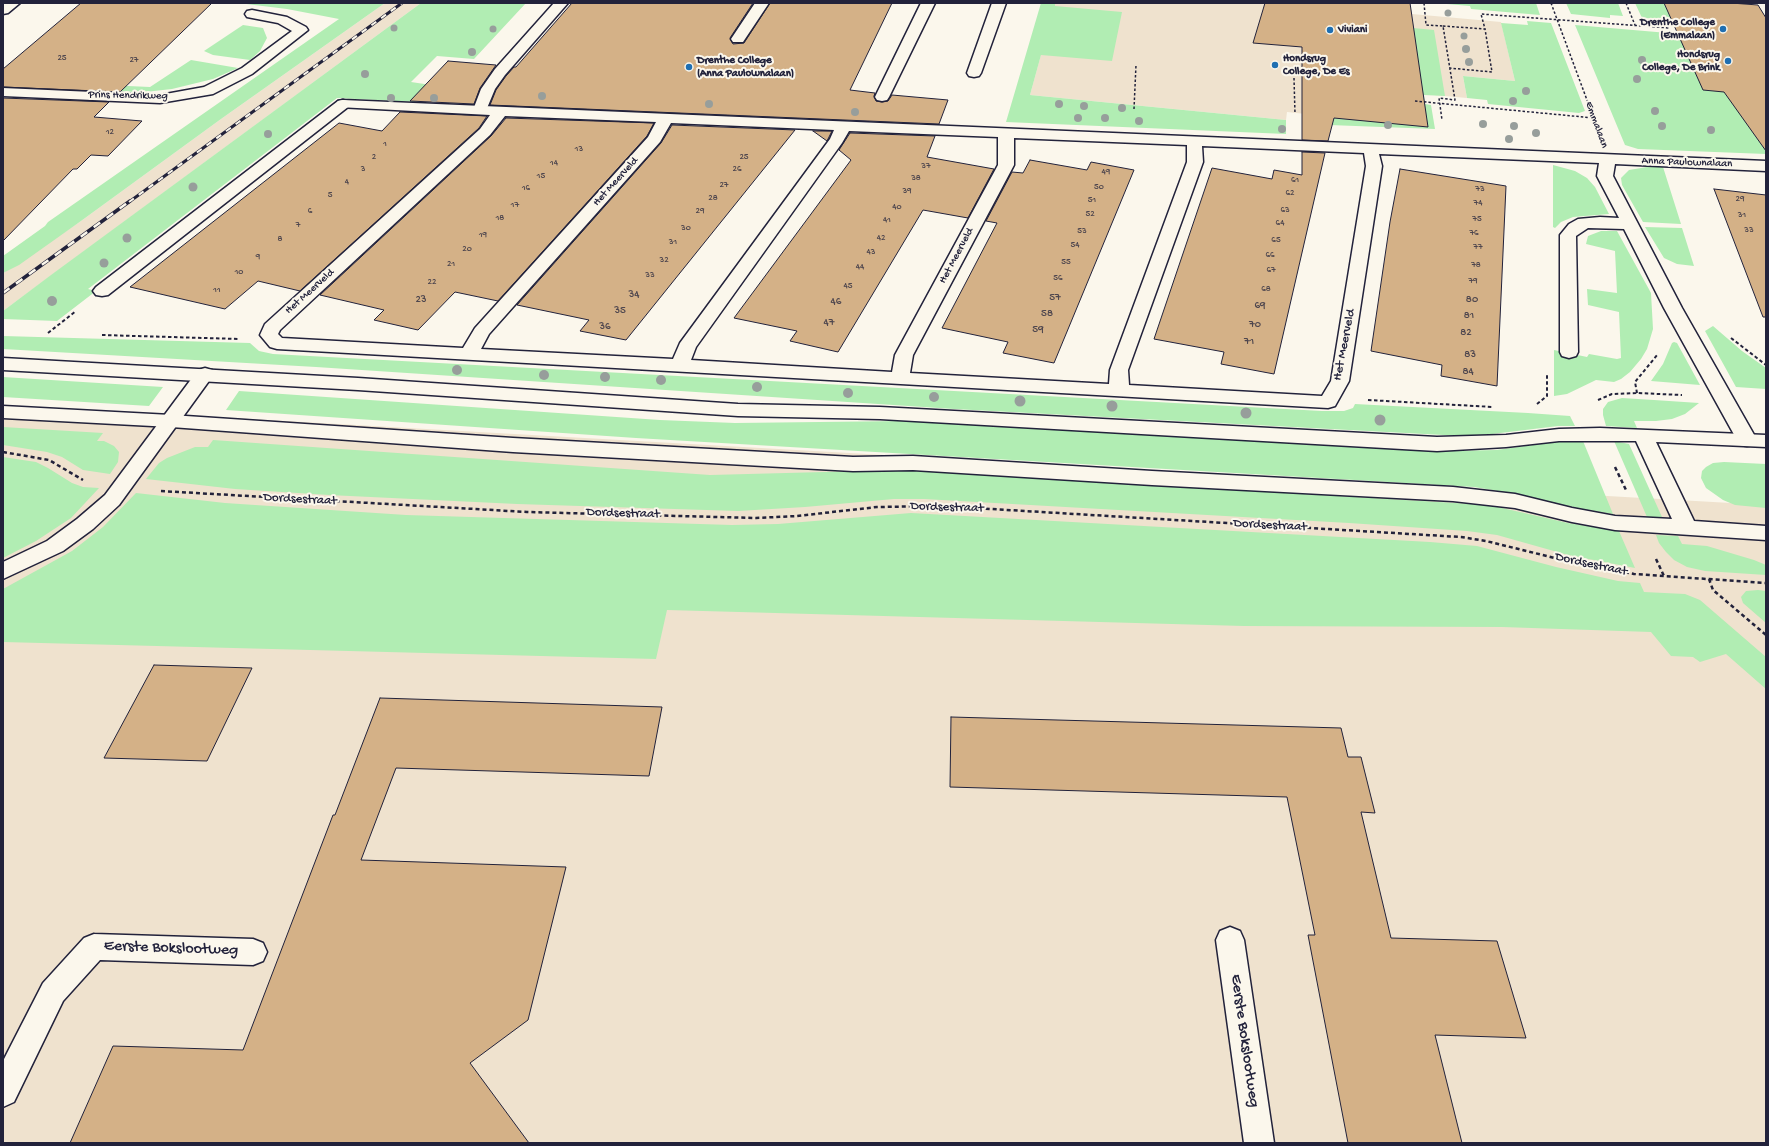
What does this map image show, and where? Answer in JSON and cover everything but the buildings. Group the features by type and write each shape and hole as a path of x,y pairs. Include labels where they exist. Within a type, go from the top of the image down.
{"street":[{"path":"3,10 13,3"},
{"path":"480,110 488,89 500,72 561,3"},
{"path":"738,39 762,3"},
{"path":"882,97 928,3"},
{"path":"974,73 999,3"},
{"name":"Prins Hendrikweg","path":"3,92 160,99 208,92 247,71 301,30 282,20 252,14"},
{"path":"102,291 343,104 1371,150 1608,159"},
{"name":"Het Meerveld","path":"277,342 269,335 271,328 485,132 501,111"},
{"name":"Het Meerveld","path":"469,353 481,332 655,139 666,118"},
{"path":"680,365 687,347 837,140 844,126"},
{"name":"Het Meerveld","path":"900,378 904,355 1006,165 1006,133"},
{"path":"1119,390 1119,370 1195,162 1194,141"},
{"name":"Het Meerveld","path":"1328,402 1340,381 1374,166 1371,150"},
{"name":"Anna Paulownalaan","path":"1608,159 1766,166"},
{"name":"Emmalaan","path":"1608,159 1604,176 1673,308 1717,384 1756,441"},
{"path":"1569,352 1568,235 1575,228 1584,223 1600,222 1630,224"},
{"path":"277,342 1328,402"},
{"path":"3,364 205,374 738,410 880,413 1437,444 1506,441 1559,434 1643,435 1756,441"},
{"path":"3,570 55,546 85,524 112,500 124,487 205,374"},
{"path":"3,412 171,421 521,445 853,464 913,463 1152,478 1453,494 1515,501 1572,515 1615,523 1766,533"},
{"path":"1643,435 1687,528"},
{"name":"Eerste Bokslootweg","path":"1230,940 1259,1143"},
{"name":"Eerste Bokslootweg","path":"3,1092 54,992 94,947 253,952"}],"path":[{"path":"1424,3 1426,25 1485,29"},
{"name":"Emmalaan","path":"1551,3 1608,159"},
{"path":"1626,3 1635,25"},
{"path":"1449,68 1492,72 1481,14 1669,28"},
{"path":"1443,26 1454,100 1439,98 1439,103 1450,153"},
{"path":"1132,139 1136,65"},
{"path":"1416,101 1594,118"},
{"path":"1594,402 1612,394 1637,393 1635,382 1657,356 1662,342 1663,315 1673,308"},
{"path":"47,334 55,334"},
{"path":"94,335 243,339 277,342"},
{"path":"1328,402 1359,399 1500,407"},
{"name":"Dordsestraat","path":"3,452 49,460 82,480 124,487 236,496 426,507 756,518 797,516 878,507 941,506 1461,537 1486,540 1575,563 1634,574 1766,583"},
{"path":"1709,579 1713,590 1766,635"}],"shaded area":[{"path":"385,3 421,3 3,311 3,273 81,221 221,119"},
{"name":"Hondsrug College, De Es","path":"1055,3 1410,3 1412,14 1501,22 1515,81 1463,76 1467,98 1423,94 1426,127 1287,112 1286,120 1030,95"},
{"path":"3,405 1766,505 1766,1143 3,1143"}],"green space":[{"path":"238,3 385,3 19,265 3,273 3,256 45,226 48,222 339,19 287,9"},
{"path":"421,3 526,3 474,59 437,56 411,82 431,85 415,102 337,98 88,289 96,291 57,321 3,319 3,311"},
{"path":"1041,3 1055,3 1055,6 1122,12 1112,61 1041,55 1030,95 1286,120 1286,134 1006,122"},
{"path":"1435,3 1536,3 1540,15 1471,9 1470,6"},
{"path":"1566,3 1618,3 1623,16 1610,15 1610,18 1571,14"},
{"path":"1635,3 1664,3 1672,20 1642,18"},
{"path":"1527,21 1551,23 1585,111 1579,113 1488,104 1487,100 1467,98 1463,76 1515,81 1501,23 1528,25"},
{"path":"243,25 263,28 267,38 260,51 250,60 213,55 204,51"},
{"path":"1575,25 1668,33 1667,31 1677,32 1743,94 1766,135 1766,154 1638,149 1625,145"},
{"path":"1413,28 1434,30 1445,96 1424,95 1425,104 1431,105 1435,129 1303,124 1302,115"},
{"path":"191,60 238,68 213,79 172,89 145,92 100,91 106,85 150,87"},
{"path":"1553,165 1575,171 1587,178 1595,187 1609,214 1573,217 1561,222 1555,228 1553,227"},
{"path":"1647,167 1663,167 1681,224 1643,222 1622,185 1621,178 1629,170"},
{"path":"1645,227 1682,228 1694,266 1677,264 1664,258"},
{"path":"1601,231 1617,231 1651,293 1653,329 1647,349 1641,359 1630,372 1621,379 1614,382 1596,380 1567,394 1554,396 1554,350 1587,357 1589,354 1617,359 1621,358 1619,312 1588,305 1587,289 1617,293 1615,251 1586,244 1588,236"},
{"path":"1713,326 1742,351 1766,368 1766,389 1736,387 1705,331"},
{"path":"3,336 250,343 259,351 273,354 1322,411 1344,411 1353,408 1355,404 1528,413 1570,416 1575,426 1558,426 1484,435 1462,436 954,409 316,367 3,349"},
{"path":"1672,343 1677,343 1700,385 1651,381 1663,364"},
{"path":"3,377 163,387 149,406 3,397"},
{"path":"239,391 660,420 735,423 903,421 1448,451 1496,450 1556,442 1583,441 1613,514 1474,487 636,438 226,410"},
{"path":"1622,398 1699,403 1685,414 1672,419 1634,421 1637,428 1606,426 1603,409 1608,402"},
{"path":"3,427 103,433 97,441 104,441 114,446 119,452 118,462 110,474 83,470 62,457 47,452 3,445"},
{"path":"213,440 710,475 900,470 1489,505 1568,523 1619,531 1635,568 1568,555 1497,535 1467,531 1349,523 924,499 894,499 738,511 517,504 235,489 146,479 159,463 167,458 195,447 208,447"},
{"path":"1614,441 1629,444 1662,517 1647,517"},
{"path":"3,457 36,462 72,483 83,487 99,488 71,518 36,541 3,558"},
{"path":"1724,462 1766,464 1766,508 1735,505 1723,500 1706,488 1701,478 1702,471 1713,463"},
{"path":"136,493 225,503 406,515 732,525 778,524 911,513 1430,542 1477,546 1556,567 1618,581 1640,583 1644,592 1685,594 1700,600 1766,657 1766,689 1726,654 1700,662 1693,657 1671,656 1651,632 1502,627 1244,626 667,610 656,659 3,642 3,589 72,551 103,527"},
{"path":"1656,535 1678,536 1682,544 1707,546 1754,560 1766,565 1766,575 1705,571 1687,567 1674,560 1666,552 1659,543"},
{"path":"1746,591 1766,591 1766,623 1743,603 1741,597"}],"railway":[{"path":"129,202 402,3"},
{"path":"3,293 130,201"}],"place":[{"name":"Drenthe College (Emmalaan)","path":"1723,29"},
{"name":"Viviani","path":"1330,30"},
{"name":"Hondsrug College, De Brink","path":"1728,61"},
{"name":"Hondsrug College, De Es","path":"1275,65"},
{"name":"Drenthe College (Anna Paulownalaan)","path":"689,67"}]}
